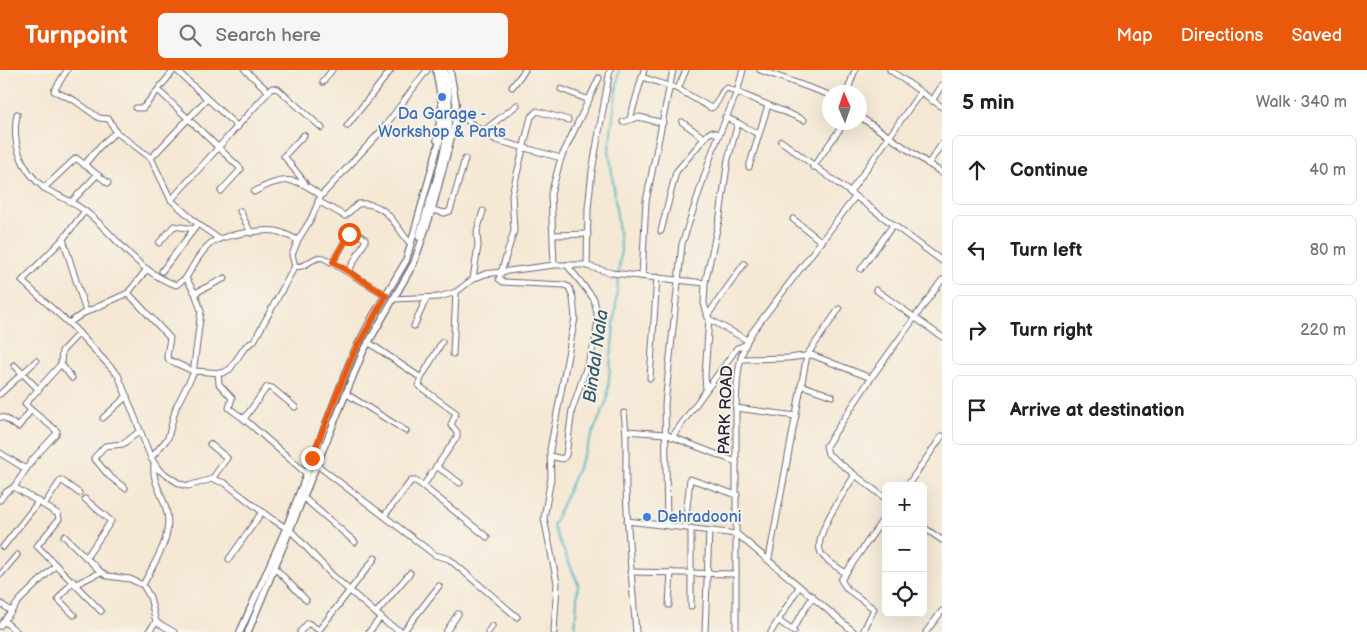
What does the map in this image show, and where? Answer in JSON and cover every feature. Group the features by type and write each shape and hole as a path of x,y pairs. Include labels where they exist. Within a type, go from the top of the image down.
{"street":[{"path":"67,70 54,91 74,100 99,118 109,119 116,132 151,158 171,200 196,227 219,239"},
{"path":"136,108 143,108 175,70 238,127"},
{"path":"245,70 268,91"},
{"path":"323,82 332,70"},
{"path":"347,126 392,70"},
{"path":"128,293 170,338 167,356 169,360 193,371 227,372 245,347 254,341 295,266 292,255 320,198 388,123 427,70"},
{"path":"407,265 409,242 442,118 442,105 436,70"},
{"path":"407,265 446,118 440,70"},
{"path":"250,631 275,568 306,474 352,356 407,265 450,126 450,102 444,70"},
{"path":"512,87 525,70"},
{"path":"587,266 588,208 596,138 610,70"},
{"path":"630,118 644,70"},
{"path":"642,276 646,201 673,70"},
{"path":"678,89 686,70"},
{"path":"668,524 668,468 665,434 667,382 678,279 685,234 725,117 737,92 743,70"},
{"path":"760,70 822,92"},
{"path":"780,76 782,70"},
{"path":"850,85 855,70"},
{"path":"890,70 942,107"},
{"path":"407,265 416,257 432,210 452,136 456,113 452,71"},
{"path":"642,77 678,89 711,108 715,106 726,88 804,120"},
{"path":"554,265 551,194 561,158 599,78"},
{"path":"932,101 942,86"},
{"path":"171,200 272,88 278,89 322,128"},
{"path":"158,90 241,169 221,191"},
{"path":"561,90 589,100"},
{"path":"850,192 920,93"},
{"path":"151,158 208,99"},
{"path":"749,167 768,105"},
{"path":"482,132 517,106"},
{"path":"554,632 557,583 544,518 551,478 550,456 574,327 574,307 571,290 564,285 503,282 499,279 514,231 515,217 512,194 528,128 534,112 568,120"},
{"path":"456,113 496,140 561,158"},
{"path":"17,114 14,134 16,146 31,175 44,188 72,201 85,211 128,255 147,269 176,284 186,278 204,250 219,239 251,232 275,231 298,240"},
{"path":"623,122 630,118 639,117 663,123"},
{"path":"725,117 758,134"},
{"path":"867,121 942,173"},
{"path":"682,122 704,138"},
{"path":"706,390 708,318 704,304 705,283 720,216 727,166 738,123"},
{"path":"813,167 839,130"},
{"path":"84,165 101,145 116,132"},
{"path":"661,231 676,172 709,133 719,134"},
{"path":"304,135 284,156 305,183 320,198 345,216 358,204 374,204 380,207 391,216 409,242"},
{"path":"781,141 813,167 850,192 942,261"},
{"path":"928,164 942,144"},
{"path":"44,188 74,159 108,183"},
{"path":"432,210 445,214 450,210 465,159"},
{"path":"72,201 97,175"},
{"path":"254,192 274,181 285,180 305,183"},
{"name":"PARK ROAD","path":"736,632 736,408 737,379 741,358 746,343 855,197"},
{"path":"85,211 63,239 22,281 69,323 110,364 118,375 154,465 180,484 188,486 212,479 225,483 262,512 288,529 350,591 378,615 402,632 439,586"},
{"path":"240,211 251,232"},
{"path":"473,279 478,246 477,231 483,211"},
{"path":"793,219 822,242"},
{"path":"861,269 893,225"},
{"path":"159,243 174,226 196,227"},
{"path":"162,271 196,227"},
{"path":"333,262 349,234 355,232 365,239 365,242 348,272"},
{"path":"554,235 588,234"},
{"path":"63,239 86,312"},
{"path":"295,266 303,266 319,257 333,262 389,297 426,299 456,292 473,279 485,274 554,265 587,266 612,273 705,283"},
{"path":"708,318 744,264"},
{"path":"550,456 565,458 572,410 597,334 598,319 594,300 567,265"},
{"path":"69,323 86,312 128,293 147,269"},
{"path":"650,378 657,277"},
{"path":"150,458 168,438 176,407 193,371 201,311 195,293 186,278"},
{"path":"195,293 225,278"},
{"path":"882,496 828,454 826,446 871,378 942,280"},
{"path":"876,290 942,337"},
{"path":"453,354 456,292"},
{"path":"240,632 304,498 345,393 389,297"},
{"path":"414,326 426,299"},
{"path":"769,558 807,355 839,309"},
{"path":"672,437 737,348 746,343 708,318"},
{"path":"0,500 6,492 14,487 26,469 57,432 56,429 26,404 61,364 62,351 79,333"},
{"path":"368,342 421,378"},
{"path":"422,486 457,437 457,432 451,425 456,413 420,386 421,378 442,342"},
{"path":"741,358 819,356 871,378"},
{"path":"0,394 36,361"},
{"path":"61,364 72,378"},
{"path":"14,365 39,390"},
{"path":"218,373 220,384 232,398 229,408 306,474"},
{"path":"801,386 832,396"},
{"path":"244,419 267,387 272,388 295,407"},
{"path":"345,393 406,431"},
{"path":"103,418 128,396"},
{"path":"736,408 796,416"},
{"path":"0,417 5,418 18,427 31,410"},
{"path":"624,413 627,431 627,521 636,632"},
{"path":"125,488 109,476 94,458 105,446 122,444 140,431"},
{"path":"627,431 665,434 736,462"},
{"path":"909,482 942,436"},
{"path":"210,444 227,458 212,479"},
{"path":"0,453 26,469"},
{"path":"317,464 435,555 449,559 518,618"},
{"path":"143,585 162,549 168,527 166,509 154,477 154,465"},
{"path":"436,466 460,483"},
{"path":"845,573 823,557 819,544 824,528 854,476"},
{"path":"685,526 690,479 737,495"},
{"path":"3,546 61,480 79,493"},
{"path":"384,516 412,481 416,481 487,537"},
{"path":"14,487 60,517 37,546 101,611"},
{"path":"304,498 355,542"},
{"path":"85,499 111,521 86,558"},
{"path":"229,559 262,512"},
{"path":"627,521 685,526 737,534 769,558 854,632"},
{"path":"863,632 874,609 843,585 841,580 882,521"},
{"path":"924,527 942,540"},
{"path":"691,528 691,606"},
{"path":"705,632 709,530"},
{"path":"64,536 101,572 130,579 143,585 150,597 156,622 174,632"},
{"path":"0,574 17,555"},
{"path":"300,632 308,623 319,630 375,558"},
{"path":"0,626 11,611 56,565"},
{"path":"275,568 306,600"},
{"path":"74,615 58,599 75,583 101,572"},
{"path":"630,572 736,574"},
{"path":"669,605 671,572"},
{"path":"370,632 378,615 410,573"},
{"path":"771,632 800,586"},
{"path":"779,621 793,631 813,596"},
{"path":"0,603 11,611"},
{"path":"936,632 928,630 942,611"},
{"path":"446,632 458,614"},
{"path":"4,621 17,632"},
{"path":"148,632 156,622"},
{"path":"488,632 492,626"}],"waterway":[{"name":"Bindal Nala","path":"575,632 578,583 553,526 607,400 621,249 609,149 619,70"}],"place":[{"name":"Da Garage - Workshop & Parts","path":"442,97"},
{"name":"Dehradooni","path":"647,517"}],"route":[{"path":"312,458 352,356 386,295 333,262 349,234"}]}
